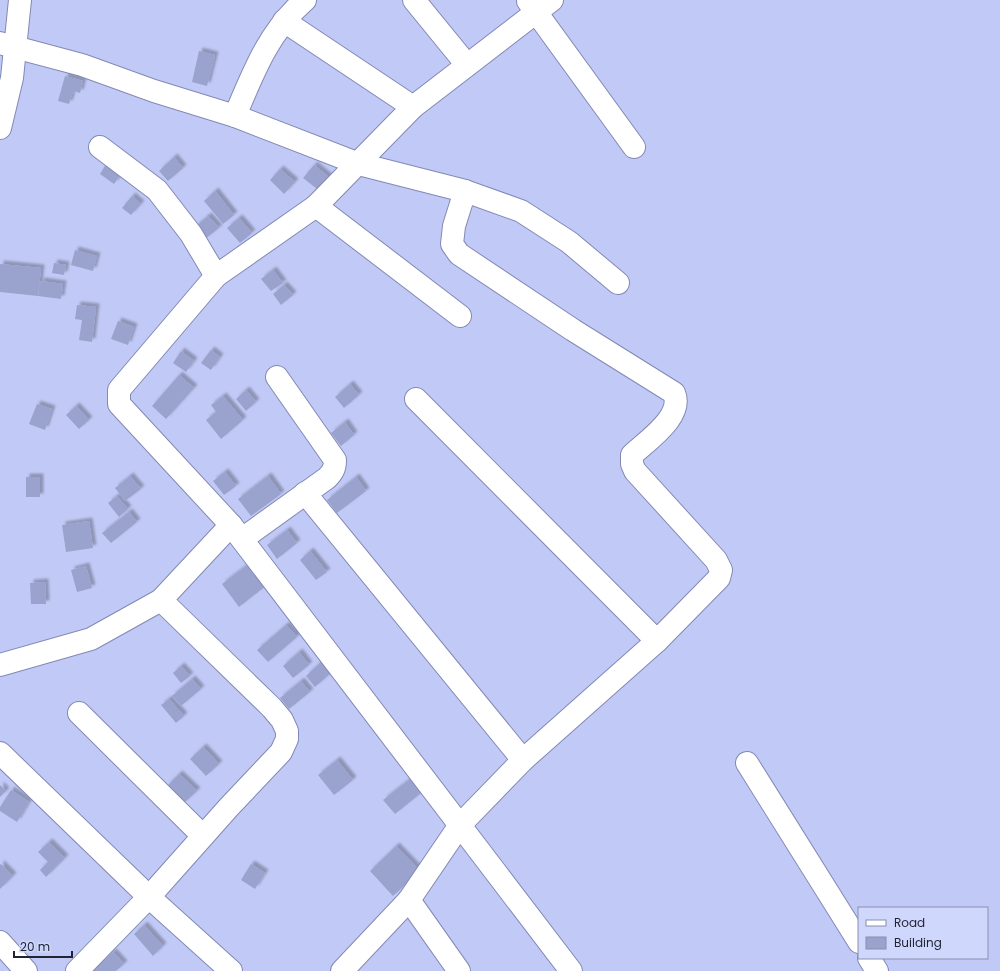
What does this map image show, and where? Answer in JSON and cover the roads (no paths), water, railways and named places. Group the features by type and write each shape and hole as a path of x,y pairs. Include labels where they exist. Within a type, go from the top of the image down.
{"street":[{"path":"0,128 12,78 7,45 20,0"},
{"path":"235,116 254,70 269,40 284,21 305,0"},
{"path":"414,0 467,65"},
{"path":"571,971 236,532 119,404 118,397 119,390 216,276 316,206 359,164 413,107 467,65 539,4 634,147"},
{"path":"284,21 413,107"},
{"path":"7,45 82,65 154,91 235,116 359,164 465,191 527,214 569,242 618,283"},
{"path":"100,147 157,190 191,234 216,276"},
{"path":"342,971 409,900 460,826 523,760 657,641 719,578 721,570 716,560 636,471 632,464 632,455 666,422 675,409 677,400 674,393 553,317 459,254 452,244 465,191"},
{"path":"316,206 460,316"},
{"path":"0,665 91,638 161,600 236,532 305,493 332,473 335,460 277,377"},
{"path":"416,399 657,641"},
{"path":"305,493 523,760"},
{"path":"77,971 149,898 203,836 281,752 287,739 287,731 282,720 272,708 161,600"},
{"path":"79,713 203,836"},
{"path":"0,753 149,898 231,971"},
{"path":"747,763 858,940"},
{"path":"409,900 459,971"},
{"path":"0,942 26,971"},
{"path":"870,959 877,971"}]}
